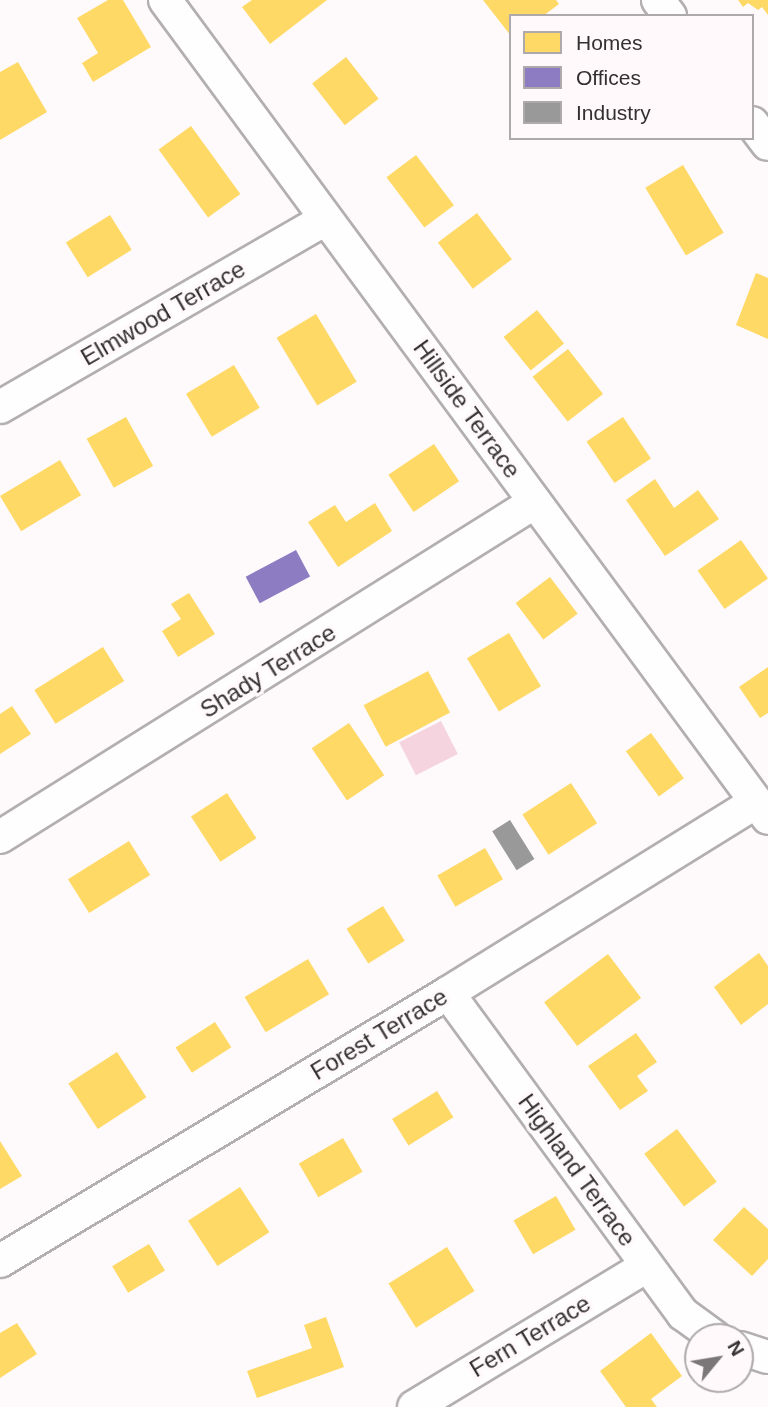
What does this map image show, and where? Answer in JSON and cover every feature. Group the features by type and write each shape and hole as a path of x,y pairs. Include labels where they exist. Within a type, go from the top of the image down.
{"street":[{"name":"Hillside Terrace","path":"165,0 762,810"},
{"path":"754,126 768,144"},
{"name":"Elmwood Terrace","path":"0,407 326,219"},
{"name":"Shady Terrace","path":"0,837 535,502"},
{"name":"Forest Terrace","path":"0,1261 448,993 762,810"},
{"name":"Highland Terrace","path":"448,993 646,1266 683,1314 696,1323"},
{"name":"Fern Terrace","path":"414,1407 646,1266"}],"shaded area":[{"path":"441,721 458,754 416,775 399,742"}],"building: Homes":[{"path":"108,0 123,0 151,47 93,82 82,63 98,53 77,18"},
{"path":"252,0 327,0 270,44 242,7"},
{"path":"483,0 556,0 559,4 546,14 509,14 509,33"},
{"path":"738,0 768,0 768,15 762,7 758,10 748,3 743,7"},
{"path":"346,57 379,99 345,125 312,83"},
{"path":"18,62 47,112 0,140 0,72"},
{"path":"191,126 240,194 208,217 159,150"},
{"path":"416,155 454,205 424,228 386,177"},
{"path":"683,165 724,233 686,255 645,188"},
{"path":"477,213 512,259 473,289 438,242"},
{"path":"110,215 132,250 88,277 66,243"},
{"path":"756,273 768,278 768,339 736,325"},
{"path":"537,310 564,343 531,370 504,337"},
{"path":"316,314 357,382 317,405 277,338"},
{"path":"568,349 603,394 568,422 533,377"},
{"path":"234,365 260,408 212,437 186,394"},
{"path":"126,417 153,466 114,488 87,439"},
{"path":"623,417 651,458 614,483 587,442"},
{"path":"434,444 459,481 414,512 388,475"},
{"path":"60,460 81,495 21,531 0,496"},
{"path":"655,479 674,508 698,490 719,519 665,556 626,500"},
{"path":"375,503 392,531 338,567 308,522 335,505 346,522"},
{"path":"741,540 768,579 725,609 698,570"},
{"path":"550,577 578,614 543,640 516,603"},
{"path":"189,593 215,634 178,657 162,631 181,619 171,604"},
{"path":"509,633 541,686 499,711 467,658"},
{"path":"103,647 124,681 56,724 34,690"},
{"path":"768,667 768,713 760,718 739,687"},
{"path":"428,671 450,712 386,747 364,705"},
{"path":"12,706 31,734 0,754 0,714"},
{"path":"349,723 384,775 347,800 312,748"},
{"path":"651,733 684,778 659,797 626,751"},
{"path":"571,783 597,823 548,855 522,815"},
{"path":"227,793 256,838 220,862 191,816"},
{"path":"129,841 150,875 89,913 68,879"},
{"path":"485,848 503,879 455,907 437,876"},
{"path":"383,906 405,941 368,964 347,929"},
{"path":"759,953 768,966 768,1004 741,1025 714,987"},
{"path":"608,954 641,998 577,1046 544,1002"},
{"path":"308,959 329,994 266,1032 245,997"},
{"path":"215,1022 231,1047 192,1073 176,1048"},
{"path":"636,1033 657,1062 637,1076 648,1091 620,1110 588,1066"},
{"path":"117,1052 146,1097 98,1129 68,1084"},
{"path":"437,1091 453,1117 408,1145 392,1119"},
{"path":"677,1129 717,1182 684,1206 644,1154"},
{"path":"343,1138 362,1172 318,1197 299,1164"},
{"path":"0,1141 22,1176 0,1189"},
{"path":"240,1187 269,1232 217,1266 188,1221"},
{"path":"556,1196 576,1230 533,1254 514,1220"},
{"path":"744,1207 768,1229 768,1259 752,1276 713,1240"},
{"path":"149,1244 165,1271 128,1293 112,1266"},
{"path":"447,1247 475,1291 416,1328 388,1284"},
{"path":"326,1317 344,1367 257,1398 247,1371 312,1348 304,1325"},
{"path":"17,1323 37,1354 0,1378 0,1333"},
{"path":"651,1333 682,1376 651,1399 657,1407 626,1407 600,1371"}],"building: Offices":[{"path":"296,550 310,576 260,603 246,577"}],"building: Industry":[{"path":"510,820 534,859 517,870 492,831"}]}
